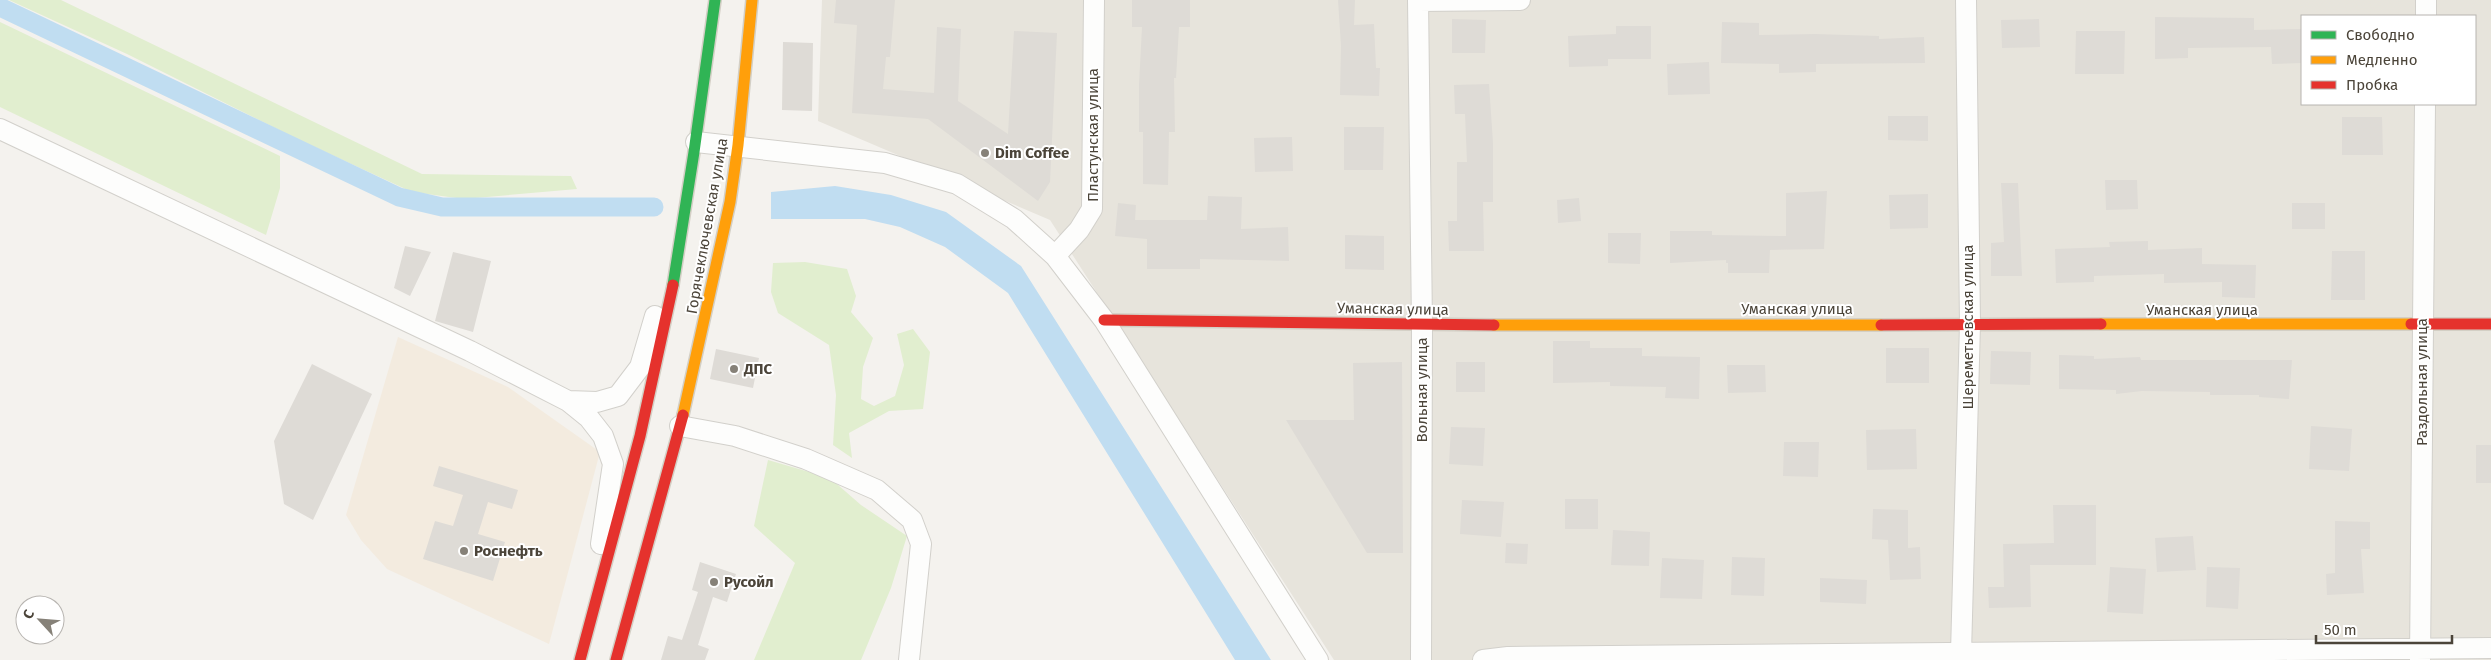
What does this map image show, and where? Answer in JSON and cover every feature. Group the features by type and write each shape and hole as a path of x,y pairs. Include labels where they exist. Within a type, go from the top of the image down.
{"street":[{"path":"580,660 648,404 678,253 696,142 715,0"},
{"name":"Горячеключевская улица","path":"616,660 680,426 728,211 738,145 752,0"},
{"name":"Пластунская улица","path":"1055,256 1079,230 1092,209 1094,0"},
{"path":"1418,0 1520,0"},
{"name":"Вольная улица","path":"1418,0 1422,325 1421,660"},
{"name":"Шереметьевская улица","path":"1961,653 1970,324 1966,0"},
{"path":"2426,0 2426,15"},
{"name":"Раздольная улица","path":"2420,654 2425,105"},
{"path":"0,129 470,351 568,401 589,418 603,436 613,464 602,536 600,586"},
{"path":"696,142 738,145 885,163 957,184 1014,219 1055,256 1104,320 1318,660"},
{"path":"568,401 597,402 618,396 640,367 678,253"},
{"name":"Уманская улица","path":"1104,320 1422,325 2491,324"},
{"path":"680,426 735,436 806,459 877,490 912,520 921,544 909,660"},
{"path":"1483,660 1508,657 1961,653 2420,654 2491,648"}],"shaded area":[{"path":"822,0 2491,0 2491,660 1334,660 1050,220 818,121"},
{"path":"398,337 508,387 600,452 549,644 387,569 361,540 346,515"}],"green space":[{"path":"9,0 61,0 422,174 571,176 577,189 464,199 412,192 295,138 127,54"},
{"path":"0,22 280,156 280,188 266,235 0,107"},
{"path":"805,262 847,269 856,296 851,312 873,338 863,367 861,399 874,406 895,396 904,365 897,334 913,329 930,352 923,409 889,411 849,433 852,458 833,445 836,395 829,345 778,313 771,292 773,263"},
{"path":"768,460 830,478 861,505 907,536 891,588 861,660 754,660 795,563 754,526"}],"water":[{"path":"835,186 891,195 946,212 1021,266 1271,660 1235,660 1008,293 945,247 900,227 865,219 771,219 771,192"}],"building":[{"path":"836,0 895,0 890,57 886,57 883,89 934,93 937,27 961,29 958,101 1008,134 1014,31 1057,33 1050,182 1038,201 928,119 852,113 857,25 834,23"},
{"path":"1132,0 1190,0 1190,27 1179,27 1176,78 1174,78 1175,132 1169,132 1168,185 1143,184 1143,132 1139,132 1142,27 1132,27"},
{"path":"1338,0 1355,0 1354,25 1374,24 1376,68 1380,68 1379,96 1340,95 1341,46"},
{"path":"2155,17 2254,18 2254,30 2301,29 2301,63 2272,64 2271,47 2188,48 2188,58 2155,59"},
{"path":"1452,19 1486,20 1485,53 1452,53"},
{"path":"2039,19 2040,47 2002,48 2001,20"},
{"path":"1722,22 1759,23 1759,35 1879,36 1879,39 1924,37 1925,63 1816,64 1816,72 1779,73 1779,64 1721,63"},
{"path":"1616,26 1651,26 1651,59 1608,59 1608,66 1569,67 1568,36 1616,34"},
{"path":"2076,31 2125,31 2124,74 2075,74"},
{"path":"783,42 813,43 812,111 782,110"},
{"path":"1709,62 1710,94 1668,95 1667,64"},
{"path":"1489,84 1493,143 1493,202 1483,202 1484,251 1449,251 1448,221 1457,221 1457,162 1467,162 1465,114 1455,114 1454,85"},
{"path":"1888,116 1928,116 1928,141 1888,140"},
{"path":"2342,117 2382,117 2383,155 2342,155"},
{"path":"1344,127 1384,127 1383,170 1344,170"},
{"path":"1292,137 1293,171 1255,172 1254,138"},
{"path":"2105,180 2137,180 2138,209 2106,210"},
{"path":"2001,183 2018,183 2022,276 1991,276 1991,243 2004,242"},
{"path":"1827,191 1824,249 1770,250 1769,273 1728,273 1728,263 1726,263 1726,260 1670,263 1670,231 1712,231 1712,235 1786,236 1786,193"},
{"path":"1928,194 1928,228 1890,229 1889,195"},
{"path":"1208,196 1242,197 1241,229 1288,227 1289,261 1200,259 1200,269 1147,269 1147,239 1115,236 1118,203 1136,205 1135,220 1207,220"},
{"path":"1579,198 1581,221 1558,223 1557,200"},
{"path":"2292,203 2325,203 2325,229 2292,229"},
{"path":"1608,233 1641,233 1640,264 1608,263"},
{"path":"1345,235 1384,236 1384,270 1345,269"},
{"path":"2148,241 2148,250 2202,248 2202,264 2256,265 2255,298 2222,297 2222,282 2164,283 2164,274 2094,276 2094,282 2056,283 2055,249 2110,247 2109,242"},
{"path":"405,246 431,252 410,296 394,288"},
{"path":"2332,251 2365,251 2365,300 2331,300"},
{"path":"453,252 491,261 473,332 435,321"},
{"path":"1553,341 1590,341 1590,348 1642,348 1642,356 1700,357 1699,399 1665,398 1666,387 1610,386 1610,382 1553,383"},
{"path":"1886,348 1929,348 1929,383 1886,383"},
{"name":"ДПС","path":"716,349 759,358 753,388 710,379"},
{"path":"1991,351 2031,352 2030,385 1990,384"},
{"path":"2059,355 2094,356 2094,359 2140,357 2141,360 2292,360 2289,399 2259,397 2259,395 2210,395 2210,392 2142,391 2116,394 2116,390 2059,389"},
{"path":"1402,362 1403,553 1367,553 1286,420 1354,420 1353,363"},
{"path":"1456,362 1485,362 1485,392 1456,392"},
{"path":"312,364 372,394 313,520 284,504 274,441"},
{"path":"1727,365 1765,365 1766,392 1728,393"},
{"path":"2311,426 2352,429 2349,471 2309,469"},
{"path":"1451,427 1485,428 1483,466 1449,464"},
{"path":"1916,429 1917,469 1867,470 1866,430"},
{"path":"1784,442 1819,442 1818,477 1783,476"},
{"path":"2476,445 2491,445 2491,483 2476,483"},
{"path":"439,466 518,490 512,509 488,502 478,534 505,542 493,581 423,559 435,521 453,526 463,495 433,486"},
{"path":"1565,499 1598,499 1598,529 1565,529"},
{"path":"1462,500 1504,502 1501,537 1460,534"},
{"path":"2053,505 2096,505 2096,565 2030,565 2031,607 1989,608 1988,587 2004,587 2003,544 2054,543"},
{"path":"1873,509 1908,510 1908,548 1920,547 1921,579 1890,580 1888,540 1872,539"},
{"path":"2335,521 2370,522 2370,549 2361,549 2364,593 2327,595 2326,574 2335,573"},
{"path":"1613,530 1650,532 1649,566 1611,565"},
{"path":"2193,536 2196,570 2157,572 2155,538"},
{"path":"1506,543 1528,544 1527,564 1505,563"},
{"path":"1732,557 1765,558 1764,596 1731,595"},
{"path":"1662,558 1704,560 1702,599 1660,598"},
{"path":"700,562 736,574 727,602 713,597 698,645 709,649 705,660 661,660 668,636 682,640 698,592 692,590"},
{"path":"2110,567 2146,569 2143,614 2107,612"},
{"path":"2207,567 2240,568 2238,609 2206,607"},
{"path":"1820,578 1867,580 1866,604 1820,602"}],"waterway":[{"path":"0,7 399,197 442,207 654,207"}],"traffic: fast":[{"path":"673,285 715,0"}],"traffic: slow":[{"path":"683,415 730,202 738,145 752,0"},
{"path":"2101,324 2411,324"},
{"path":"1494,325 1881,325"}],"traffic: jam":[{"path":"580,660 640,436 673,285"},
{"path":"1104,320 1494,325"},
{"path":"1881,325 2101,324"},
{"path":"2411,324 2491,324"},
{"path":"616,660 683,415"}],"place":[{"name":"Dim Coffee","path":"985,153"},
{"name":"ДПС","path":"734,369"},
{"name":"Роснефть","path":"464,551"},
{"name":"Русойл","path":"714,582"}]}
